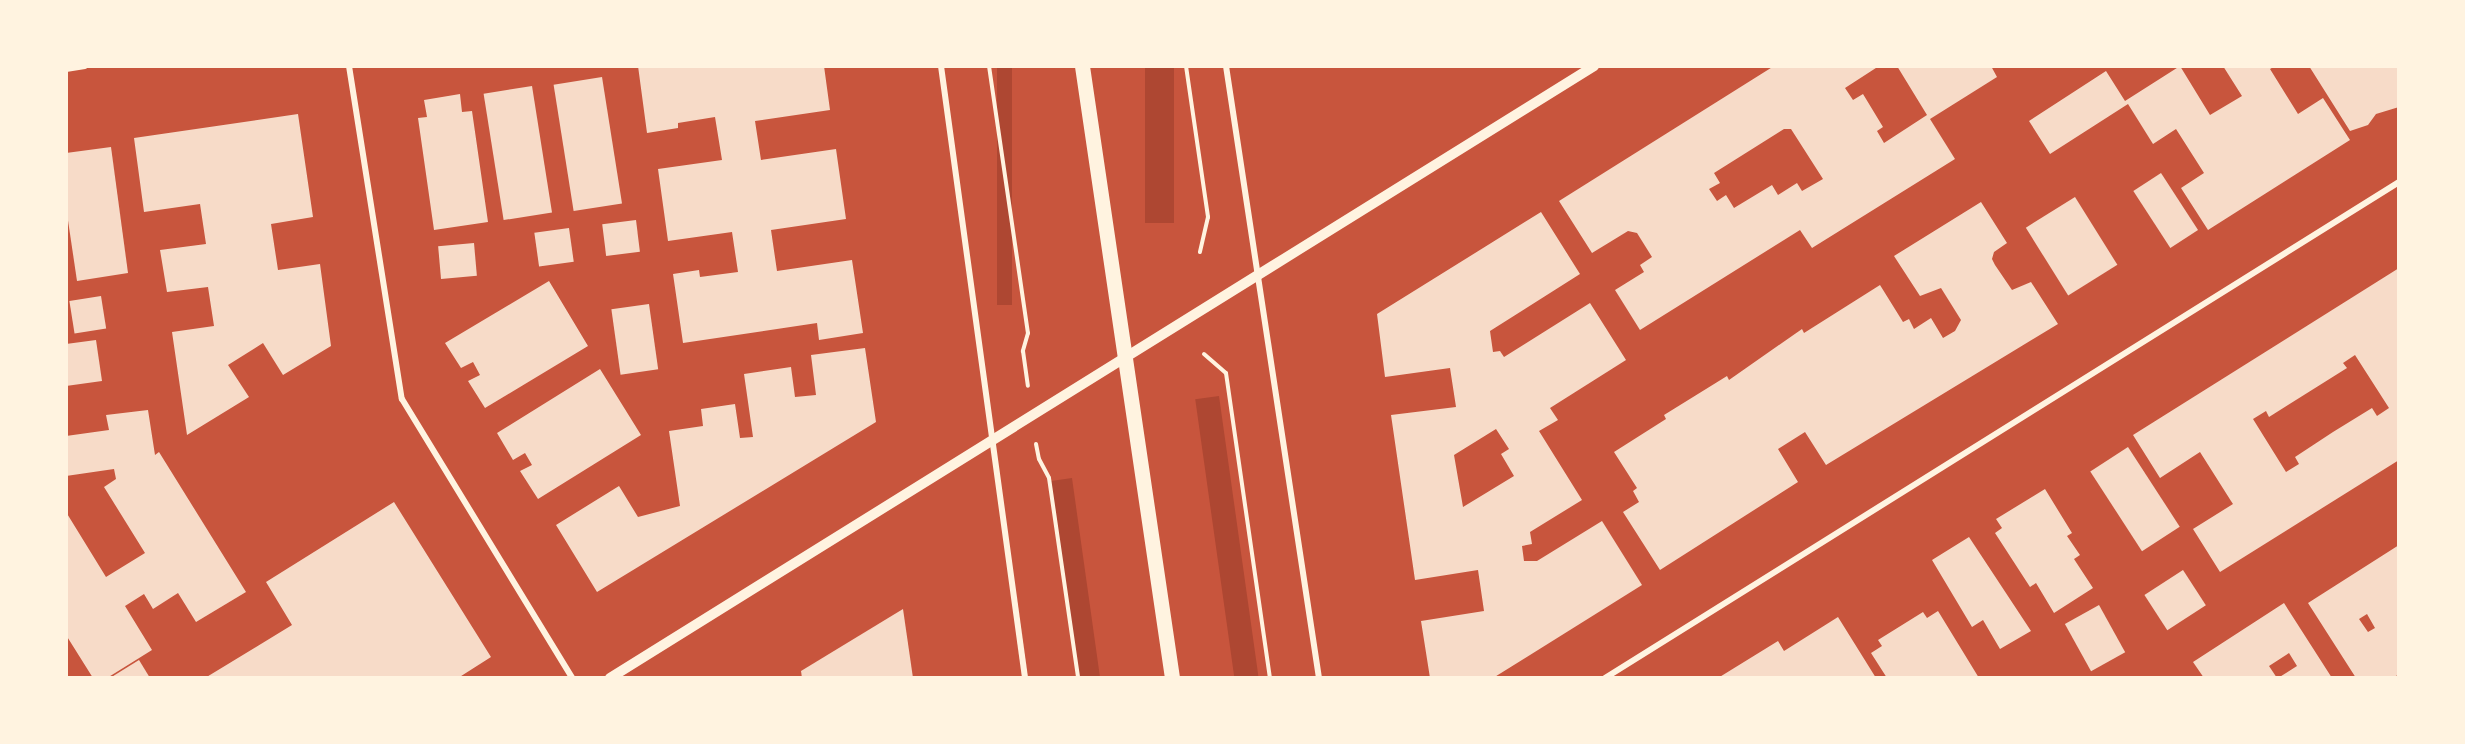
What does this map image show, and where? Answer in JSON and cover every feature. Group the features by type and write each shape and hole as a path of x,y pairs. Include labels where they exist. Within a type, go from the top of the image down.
{"main road":[{"path":"1082,66 1172,678"}],"street":[{"path":"66,69 85,66"},
{"path":"349,66 402,399 572,678"},
{"path":"941,66 1025,678"},
{"path":"1226,66 1319,678"},
{"path":"610,678 1594,66"},
{"path":"1605,678 2399,182"}],"path":[{"path":"989,66 1028,333 1023,351"},
{"path":"1186,66 1208,217 1200,252"},
{"path":"1204,354 1226,373 1270,678"},
{"path":"1039,459 1049,478 1078,678"}],"shaded area":[{"path":"997,66 1012,66 1012,305 997,305"},
{"path":"1145,66 1174,66 1174,223 1145,223"},
{"path":"1219,396 1259,678 1234,678 1195,399"},
{"path":"1072,478 1100,678 1079,678 1051,481"}],"building":[{"path":"638,66 824,66 830,110 755,121 761,160 836,149 846,219 771,230 777,271 852,260 863,333 819,340 817,323 683,343 673,274 699,270 700,277 738,272 732,232 668,241 658,169 722,160 715,117 678,123 678,128 647,133"},
{"path":"1774,66 1879,66 1845,88 1853,100 1863,94 1883,127 1877,131 1884,143 1927,115 1897,66 1991,66 1997,77 1930,119 1955,159 1812,248 1800,230 1640,330 1615,290 1644,272 1640,265 1652,257 1637,233 1628,231 1592,253 1559,201","holes":["1784,129 1791,129 1823,179 1802,191 1797,183 1778,195 1772,185 1734,208 1726,195 1717,201 1709,189 1720,183 1714,173"]},
{"path":"2180,66 2210,115 2242,96 2223,66 2275,66 2270,69 2298,114 2323,98 2350,140 2208,230 2181,188 2204,173 2176,129 2153,144 2128,104 2050,154 2029,121 2106,71 2125,101"},
{"path":"2309,66 2399,66 2399,107 2376,114 2368,125 2350,131"},
{"path":"602,77 622,203 574,211 554,85"},
{"path":"532,86 552,212 504,220 484,94"},
{"path":"460,94 462,112 472,111 488,222 434,230 418,118 427,117 424,100"},
{"path":"298,114 313,217 271,224 278,270 320,264 331,346 283,375 263,343 228,365 249,397 187,435 172,332 214,326 208,287 167,292 160,250 206,244 200,204 144,212 134,138"},
{"path":"111,147 128,273 77,281 66,207 66,153"},
{"path":"2161,173 2198,230 2170,248 2133,191"},
{"path":"2075,197 2117,265 2068,296 2026,228"},
{"path":"1981,202 2007,243 1994,252 1992,259 1995,265 2012,290 2031,282 2058,324 1826,465 1805,432 1778,449 1798,482 1660,570 1623,512 1639,502 1633,491 1637,488 1614,452 1666,419 1664,415 1727,376 1729,380 1802,329 1804,333 1880,285 1903,322 1909,319 1914,329 1931,318 1943,338 1955,331 1961,320 1941,288 1920,296 1894,256"},
{"path":"1541,212 1580,274 1490,331 1493,352 1500,351 1504,357 1590,303 1626,360 1550,408 1558,420 1539,431 1582,500 1530,532 1532,544 1522,546 1524,561 1537,561 1602,521 1642,585 1493,678 1430,678 1421,621 1484,611 1478,570 1415,580 1391,415 1456,407 1450,368 1385,377 1377,314","holes":["1496,429 1509,449 1501,454 1514,476 1463,507 1454,455"]},
{"path":"636,220 640,252 606,256 602,224"},
{"path":"569,228 574,262 539,267 534,233"},
{"path":"474,243 477,276 441,279 438,246"},
{"path":"2399,268 2399,460 2220,572 2193,529 2233,504 2200,452 2160,478 2133,435","holes":["2355,355 2389,408 2377,416 2372,408 2333,432 2295,457 2299,464 2286,472 2253,419 2266,411 2269,417 2347,368 2343,363"]},
{"path":"549,281 588,346 485,408 468,381 480,375 473,362 461,368 445,343"},
{"path":"101,296 106,329 75,334 69,301"},
{"path":"649,304 658,369 621,375 611,309"},
{"path":"96,340 102,381 66,386 66,344"},
{"path":"865,348 876,422 597,592 556,525 619,486 638,517 680,506 669,431 703,426 701,409 735,404 740,438 753,437 744,374 791,367 795,397 816,395 811,355"},
{"path":"600,369 641,435 538,499 520,471 532,465 525,453 513,460 497,433"},
{"path":"148,410 155,455 159,452 246,592 196,622 178,593 153,609 144,594 125,606 152,650 107,678 93,678 66,635 66,512 106,577 145,553 104,487 116,479 114,469 66,476 66,436 109,430 106,415"},
{"path":"2128,447 2180,527 2142,551 2090,472"},
{"path":"2045,489 2072,533 2067,536 2080,555 2074,559 2093,588 2054,613 2036,583 2030,587 1995,533 2002,528 1996,519"},
{"path":"394,502 491,657 458,678 205,678 292,625 266,582"},
{"path":"1969,537 2031,631 2000,649 1983,620 1972,627 1932,560"},
{"path":"2399,545 2399,674 2393,678 2356,678 2308,603","holes":["2367,614 2375,628 2368,632 2359,619"]},
{"path":"2183,570 2206,605 2167,630 2144,595"},
{"path":"2284,603 2332,678 2278,678 2297,666 2289,653 2269,666 2277,678 2204,678 2193,662"},
{"path":"2099,605 2125,652 2091,671 2065,624"},
{"path":"903,609 913,678 802,678 801,671"},
{"path":"1938,611 1979,678 1887,678 1871,653 1882,646 1878,640 1923,612 1927,618"},
{"path":"1838,617 1876,678 1718,678 1778,641 1784,651"},
{"path":"139,660 150,678 110,678"}]}
